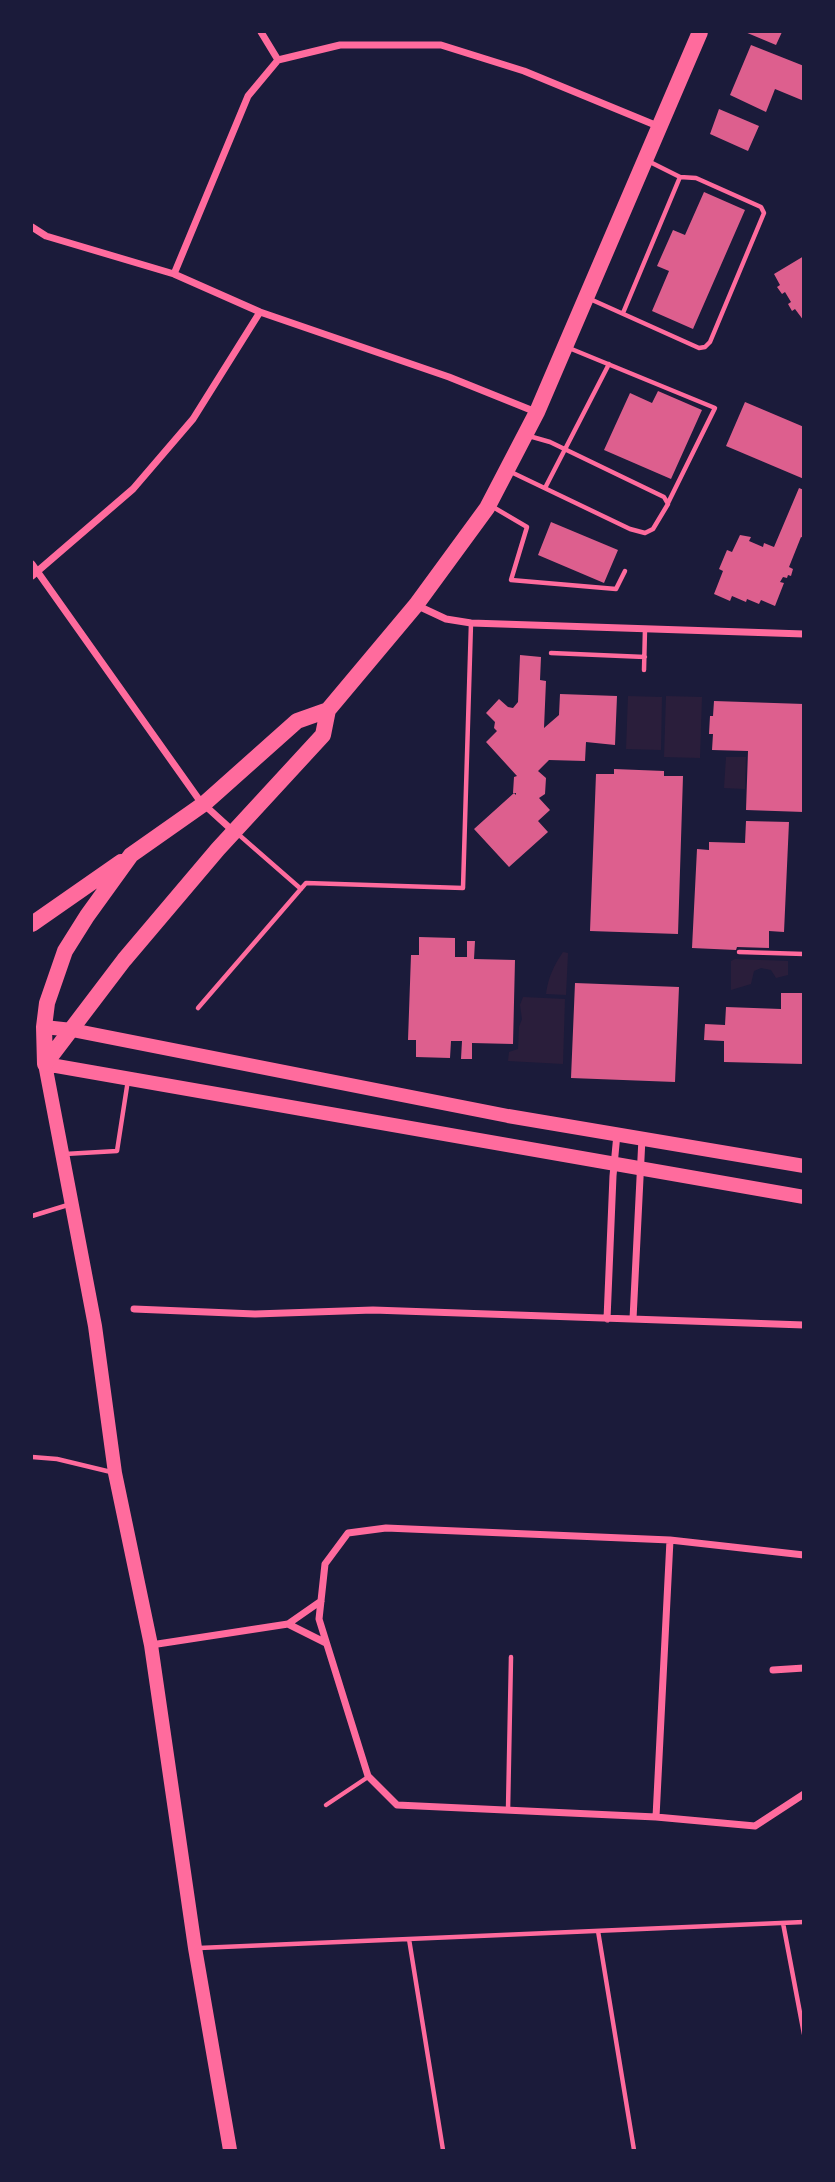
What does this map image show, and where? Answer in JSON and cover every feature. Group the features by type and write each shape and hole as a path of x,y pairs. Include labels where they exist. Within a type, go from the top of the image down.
{"main road":[{"path":"38,1064 72,1030 124,960 234,831 323,735 328,710 416,605 489,505 537,412 700,32"},
{"path":"32,924 204,804 297,721 328,710"},
{"path":"131,855 65,951 38,1026 38,1064 62,1154 95,1326 115,1473 150,1645 195,1948 230,2151"},
{"path":"38,1026 72,1030 508,1116 803,1166"},
{"path":"38,1064 803,1196"}],"street":[{"path":"261,32 278,60"},
{"path":"174,274 247,96 278,60 340,45 441,46 524,71 660,127"},
{"path":"32,227 46,236 174,274 260,312 449,377 537,412"},
{"path":"35,575 133,489 193,419 260,312"},
{"path":"32,564 35,575 204,804 234,831"},
{"path":"416,605 446,619 471,623 803,634"},
{"path":"607,1319 617,1134"},
{"path":"633,1319 642,1138"},
{"path":"134,1309 255,1314 373,1310 803,1325"},
{"path":"803,1555 670,1541 386,1528 348,1533 325,1564 319,1619 368,1776 397,1805 656,1817 755,1826 803,1794"},
{"path":"656,1817 670,1541"},
{"path":"150,1645 288,1624 321,1601"},
{"path":"288,1624 326,1643"},
{"path":"773,1670 803,1668"}],"lane":[{"path":"586,298 699,348 705,348 716,329 764,213 761,207 696,178 680,177 646,160"},
{"path":"623,313 680,177"},
{"path":"507,470 630,529 645,533 653,529 668,504 715,408 610,363 565,347"},
{"path":"545,488 610,363"},
{"path":"525,434 566,449 664,496 668,504"},
{"path":"489,505 527,527 511,580 617,589 625,571"},
{"path":"198,1007 306,883 463,888 471,623"},
{"path":"644,670 645,629"},
{"path":"551,653 645,657"},
{"path":"234,831 301,889"},
{"path":"739,952 803,954"},
{"path":"62,1154 117,1151 128,1079"},
{"path":"32,1216 71,1203"},
{"path":"32,1457 57,1459 115,1473"},
{"path":"508,1810 511,1657"},
{"path":"326,1805 368,1776"},
{"path":"195,1948 803,1922"},
{"path":"783,1923 803,2034"},
{"path":"598,1931 634,2151"},
{"path":"409,1939 443,2151"}],"shaded area":[{"path":"628,696 662,697 661,750 626,749"},
{"path":"666,696 702,697 700,758 664,757"},
{"path":"726,757 746,757 745,789 724,788"},
{"path":"563,952 568,953 566,995 546,994 552,972"},
{"path":"731,961 788,961 788,975 776,978 771,970 761,968 754,971 751,984 731,990"},
{"path":"523,997 565,999 563,1064 508,1061 509,1052 518,1049 522,1019 520,1005"}],"building":[{"path":"745,32 782,32 776,45"},
{"path":"751,45 804,66 804,101 775,89 766,112 730,95"},
{"path":"719,109 759,126 748,151 710,134"},
{"path":"704,192 745,210 693,329 652,311 669,271 657,266 673,230 685,235"},
{"path":"804,256 804,321 795,309 792,311 788,304 791,302 785,292 782,294 777,287 780,285 774,274"},
{"path":"658,391 702,410 671,479 604,450 630,393 652,403"},
{"path":"745,402 804,427 804,479 726,446"},
{"path":"799,488 804,490 804,538 801,537 789,567 793,569 791,576 783,577 780,582 784,583 775,606 761,600 759,604 747,599 746,602 732,596 730,601 714,594 723,571 719,569 727,550 732,552 740,535 751,537 749,541 763,547 764,543 774,547"},
{"path":"551,522 618,550 604,583 538,555"},
{"path":"520,655 541,657 540,680 546,681 544,728 559,715 560,694 617,696 615,745 586,742 585,761 549,760 538,771 546,778 545,794 539,798 550,810 538,821 548,832 509,867 474,829 514,793 514,777 517,776 486,742 497,731 494,728 495,722 486,713 499,699 513,708 518,702"},
{"path":"714,701 804,704 804,812 746,810 748,751 712,750 713,734 709,734"},
{"path":"614,769 664,771 664,776 683,776 678,934 590,931 596,774 614,774"},
{"path":"746,821 789,822 784,932 769,931 769,948 692,948 697,849 709,850 709,842 745,843"},
{"path":"419,937 455,938 455,957 467,957 467,941 475,941 474,959 515,960 513,1044 472,1043 472,1059 461,1059 462,1041 451,1041 450,1058 416,1057 416,1040 408,1040 411,955 419,955"},
{"path":"575,983 679,987 675,1082 571,1078"},
{"path":"781,993 804,993 804,1064 724,1062 724,1041 704,1040 705,1024 725,1025 726,1007 781,1009"}]}
